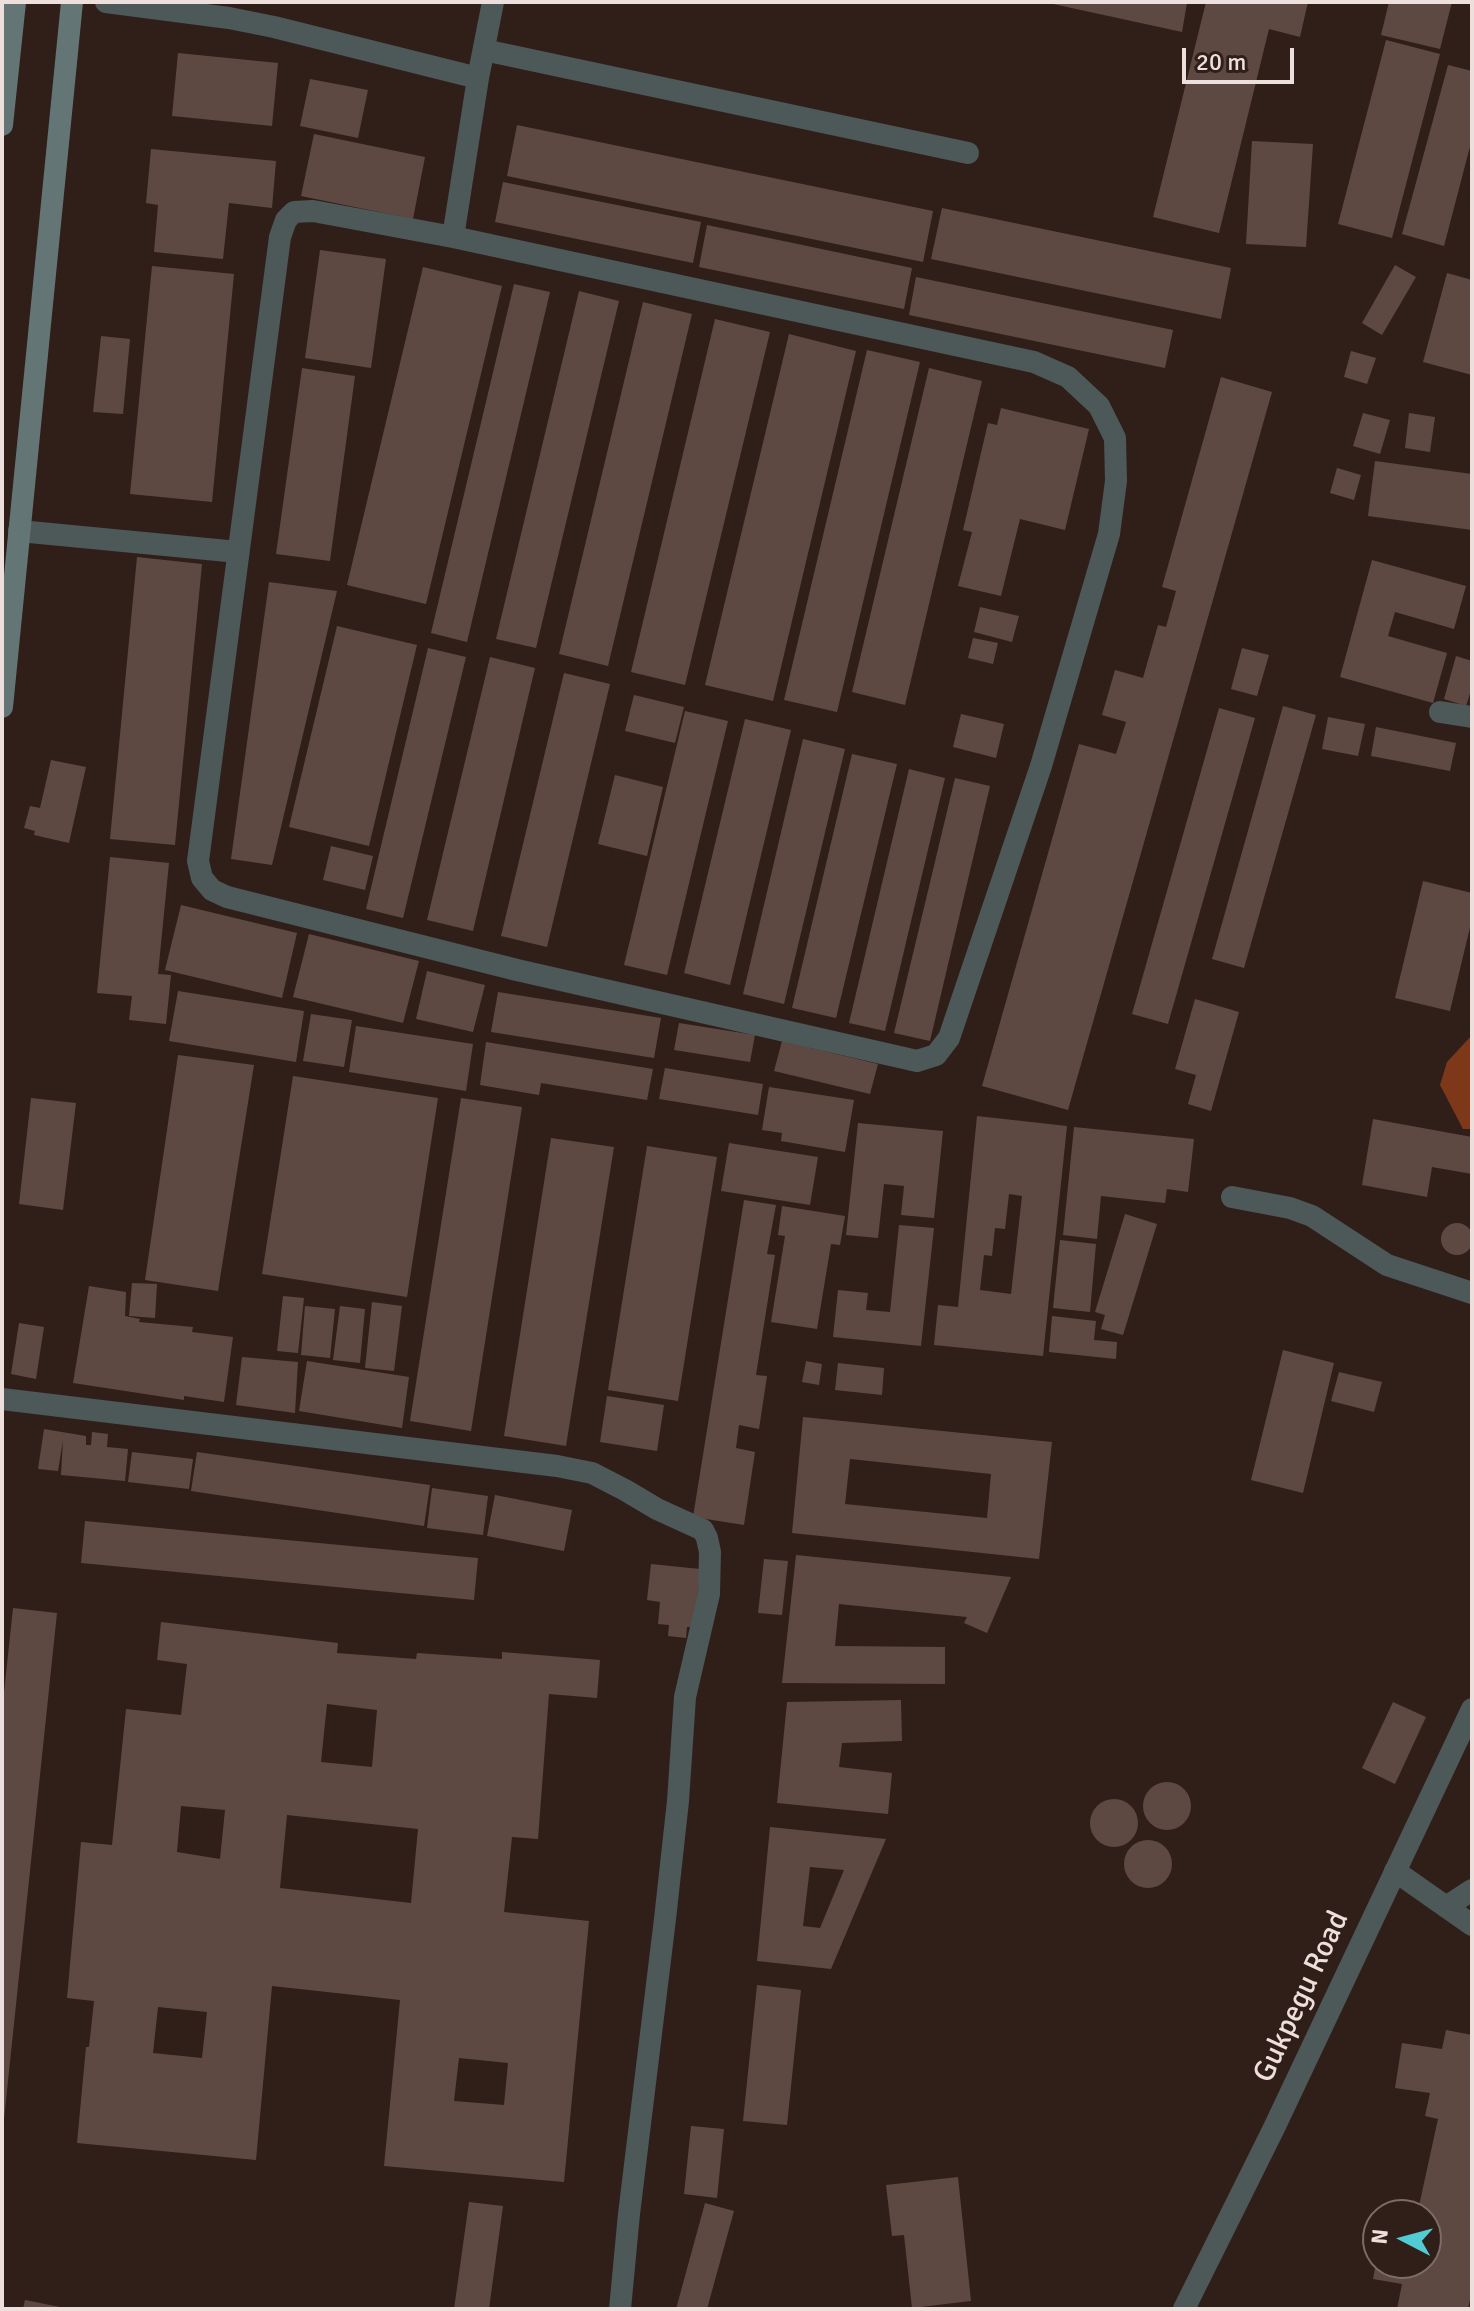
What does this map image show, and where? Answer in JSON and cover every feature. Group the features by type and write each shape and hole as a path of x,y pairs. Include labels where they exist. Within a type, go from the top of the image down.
{"main road":[{"path":"2,125 6,42 15,2"},
{"path":"2,707 72,2"}],"street":[{"path":"106,2 274,27 478,78"},
{"path":"453,237 493,2"},
{"path":"484,50 968,153"},
{"path":"313,211 453,237 1034,362 1068,377 1099,406 1115,438 1116,481 1109,534 1041,766 949,1038 936,1055 917,1061 517,970 227,897 212,890 202,878 198,861 280,237 286,220 294,212 313,211"},
{"path":"19,531 238,552"},
{"path":"1440,712 1472,717"},
{"path":"1232,1197 1290,1208 1312,1216 1387,1265 1472,1293"},
{"path":"2,1399 557,1466 592,1473 703,1530 710,1552 709,1594 685,1697 667,1905 620,2309"},
{"name":"Gukpegu Road","path":"1184,2309 1274,2128 1472,1709"},
{"path":"1395,1871 1472,1925"},
{"path":"1446,1907 1472,1890"}],"shaded area":[{"path":"1472,1035 1472,1129 1463,1129 1440,1085 1447,1062"}],"building":[{"path":"1044,2 1181,2 1187,3 1182,32"},
{"path":"1206,2 1308,2 1300,37 1269,29 1219,233 1153,217"},
{"path":"1389,2 1452,2 1440,49 1381,35"},
{"path":"1386,40 1440,54 1392,238 1338,224"},
{"path":"178,53 278,63 272,126 172,116"},
{"path":"1448,65 1472,71 1472,139 1444,246 1402,234"},
{"path":"310,79 368,90 358,138 300,126"},
{"path":"517,125 933,211 923,262 507,176"},
{"path":"314,134 425,157 413,219 301,196"},
{"path":"1252,141 1313,144 1306,247 1246,244"},
{"path":"151,149 276,161 272,208 229,203 223,259 154,252 158,205 146,203"},
{"path":"503,182 701,222 693,263 495,222"},
{"path":"942,208 1231,268 1221,319 931,259"},
{"path":"707,225 912,268 904,309 699,267"},
{"path":"320,250 386,259 371,368 305,358"},
{"path":"1395,265 1416,277 1382,335 1362,323"},
{"path":"152,266 234,274 212,502 130,494"},
{"path":"423,267 502,286 426,604 347,585"},
{"path":"1447,273 1472,280 1472,375 1423,362"},
{"path":"916,277 1173,330 1165,368 909,315"},
{"path":"514,284 550,292 467,642 431,633"},
{"path":"579,291 619,301 536,648 496,639"},
{"path":"643,302 692,314 608,666 559,654"},
{"path":"715,319 770,332 685,685 631,672"},
{"path":"789,334 856,351 773,701 705,685"},
{"path":"101,336 130,339 123,414 93,412"},
{"path":"867,350 920,362 837,712 784,700"},
{"path":"1351,351 1376,358 1367,384 1344,377"},
{"path":"302,368 355,376 330,561 276,554"},
{"path":"929,368 982,381 905,705 852,692"},
{"path":"1221,377 1272,392 1068,1110 982,1086 1079,744 1116,754 1126,722 1102,715 1115,670 1143,678 1158,625 1166,627 1176,591 1162,587"},
{"path":"1001,408 1089,429 1065,530 1020,519 1001,596 958,586 972,532 963,530 988,423 997,425"},
{"path":"1363,413 1390,420 1380,454 1353,446"},
{"path":"1409,413 1435,417 1430,452 1405,448"},
{"path":"1375,461 1472,474 1472,530 1368,516"},
{"path":"1337,468 1361,475 1354,500 1330,493"},
{"path":"137,557 202,564 175,845 110,839"},
{"path":"1372,560 1466,586 1454,629 1395,612 1388,636 1447,653 1433,703 1340,677"},
{"path":"269,582 337,591 272,865 231,859"},
{"path":"980,607 1019,616 1012,642 974,632"},
{"path":"337,626 417,645 369,846 289,827"},
{"path":"973,638 998,643 993,664 968,658"},
{"path":"428,648 466,657 403,918 366,909"},
{"path":"1242,648 1269,655 1257,696 1231,689"},
{"path":"1456,656 1472,661 1472,687 1466,706 1444,699"},
{"path":"490,657 535,668 473,931 427,920"},
{"path":"564,673 610,684 547,947 501,936"},
{"path":"634,695 684,707 675,743 625,731"},
{"path":"1283,706 1316,715 1244,968 1212,959"},
{"path":"1219,708 1255,718 1168,1024 1132,1014"},
{"path":"685,711 728,721 667,975 624,965"},
{"path":"961,714 1004,724 996,758 953,747"},
{"path":"1328,717 1365,724 1358,756 1322,749"},
{"path":"745,719 791,730 730,985 684,973"},
{"path":"1376,727 1456,743 1450,771 1371,756"},
{"path":"803,739 845,749 784,1004 743,994"},
{"path":"852,754 897,764 836,1018 792,1008"},
{"path":"51,760 86,767 69,843 34,835 35,831 24,828 30,806 40,808"},
{"path":"909,769 945,778 885,1031 849,1023"},
{"path":"615,775 663,787 647,856 598,844"},
{"path":"955,778 990,786 930,1041 894,1033"},
{"path":"331,846 373,856 365,890 323,880"},
{"path":"110,857 169,863 158,974 171,975 166,1024 129,1020 132,996 97,993"},
{"path":"1423,881 1472,893 1472,919 1450,1011 1395,998"},
{"path":"181,905 297,933 282,998 165,970"},
{"path":"309,934 419,961 403,1023 293,997"},
{"path":"427,971 485,985 473,1032 416,1019"},
{"path":"178,991 304,1011 296,1062 169,1041"},
{"path":"498,992 661,1018 654,1058 491,1032"},
{"path":"1195,999 1239,1012 1211,1111 1188,1104 1196,1075 1175,1069"},
{"path":"311,1014 352,1020 344,1067 303,1061"},
{"path":"679,1023 755,1035 750,1062 674,1050"},
{"path":"356,1026 473,1044 466,1091 349,1072"},
{"path":"782,1041 878,1064 870,1094 774,1071"},
{"path":"486,1042 653,1069 647,1100 541,1083 539,1095 480,1085"},
{"path":"178,1055 254,1065 218,1291 145,1280"},
{"path":"665,1068 763,1084 758,1115 659,1099"},
{"path":"293,1076 438,1098 407,1297 262,1274"},
{"path":"769,1087 854,1100 845,1152 781,1141 782,1133 762,1130"},
{"path":"31,1098 76,1103 63,1210 19,1204"},
{"path":"461,1098 522,1107 471,1431 410,1421"},
{"path":"977,1116 1067,1126 1043,1356 934,1345 938,1305 958,1307","holes":["1009,1194 1022,1196 1011,1294 980,1290 984,1255 992,1256 995,1228 1005,1229"]},
{"path":"1373,1119 1472,1137 1472,1174 1432,1167 1427,1197 1362,1185"},
{"path":"858,1123 943,1131 934,1218 901,1215 904,1186 884,1184 878,1238 846,1235"},
{"path":"1074,1127 1194,1139 1188,1192 1167,1189 1165,1203 1101,1196 1097,1239 1063,1235"},
{"path":"551,1138 614,1147 566,1446 504,1436"},
{"path":"729,1143 818,1157 810,1205 721,1191"},
{"path":"647,1146 717,1157 678,1401 608,1390"},
{"path":"744,1200 776,1205 767,1254 775,1255 756,1375 767,1376 759,1429 739,1425 736,1448 755,1452 744,1525 693,1517"},
{"path":"782,1206 845,1216 840,1245 831,1244 817,1329 771,1322 785,1236 778,1235"},
{"path":"1125,1214 1157,1224 1123,1335 1101,1329 1105,1315 1095,1312"},
{"path":"1457,1223 1468,1228 1473,1239 1468,1250 1457,1255 1446,1250 1441,1239 1446,1228"},
{"path":"899,1225 934,1228 921,1346 833,1337 838,1290 868,1293 866,1310 890,1312"},
{"path":"1060,1240 1096,1244 1090,1312 1053,1308"},
{"path":"132,1283 157,1284 155,1318 129,1316"},
{"path":"89,1286 126,1292 125,1316 140,1319 139,1322 193,1327 192,1332 233,1337 224,1402 184,1396 184,1400 73,1383"},
{"path":"283,1296 304,1298 298,1353 277,1351"},
{"path":"372,1302 402,1306 394,1371 365,1368"},
{"path":"305,1306 335,1309 330,1358 301,1355"},
{"path":"340,1306 365,1309 360,1363 333,1360"},
{"path":"1052,1316 1096,1321 1094,1340 1117,1342 1116,1359 1049,1352"},
{"path":"19,1323 44,1327 36,1379 11,1374"},
{"path":"1283,1350 1334,1363 1303,1493 1251,1480"},
{"path":"242,1357 298,1362 295,1413 236,1405"},
{"path":"307,1361 409,1377 402,1428 299,1411"},
{"path":"806,1361 822,1364 819,1385 802,1382"},
{"path":"838,1363 884,1368 882,1395 835,1390"},
{"path":"1339,1372 1382,1382 1374,1412 1331,1401"},
{"path":"607,1396 664,1405 657,1451 600,1442"},
{"path":"803,1417 1052,1442 1039,1559 792,1533","holes":["850,1459 991,1474 987,1518 845,1504"]},
{"path":"44,1429 86,1436 86,1445 91,1445 92,1432 108,1434 107,1447 128,1449 125,1481 61,1475 63,1440 58,1471 38,1469"},
{"path":"132,1452 193,1459 189,1489 128,1482"},
{"path":"197,1452 430,1485 424,1526 191,1491"},
{"path":"432,1488 488,1496 483,1535 427,1528"},
{"path":"495,1495 572,1510 564,1551 487,1536"},
{"path":"85,1521 478,1558 474,1600 81,1563"},
{"path":"796,1555 1011,1577 987,1633 964,1623 967,1617 839,1604 835,1646 945,1647 945,1684 782,1683"},
{"path":"764,1559 788,1561 782,1615 758,1613"},
{"path":"651,1564 700,1569 695,1627 687,1627 686,1638 668,1636 669,1625 658,1624 660,1602 647,1600"},
{"path":"13,1608 57,1613 2,2119 2,1711"},
{"path":"161,1622 338,1643 337,1653 416,1659 417,1653 502,1659 502,1652 600,1660 597,1698 549,1694 538,1839 512,1837 504,1912 589,1921 564,2182 384,2166 400,2000 272,1986 256,2160 77,2143 86,2047 89,2047 94,2001 67,1998 81,1842 112,1845 126,1709 181,1715 187,1664 157,1660","holes":["327,1704 377,1710 372,1767 321,1762","181,1806 225,1810 220,1859 177,1852","287,1815 418,1829 411,1903 280,1888","158,2007 207,2012 202,2058 153,2053","459,2058 508,2063 504,2105 454,2101"]},
{"path":"901,1700 902,1741 842,1743 839,1767 892,1773 888,1814 777,1803 787,1702"},
{"path":"1393,1702 1426,1717 1395,1784 1362,1768"},
{"path":"1167,1782 1176,1783 1184,1789 1190,1797 1190,1815 1184,1823 1176,1829 1167,1830 1158,1829 1150,1823 1144,1815 1143,1806 1144,1797 1150,1789 1158,1783"},
{"path":"1114,1799 1131,1806 1138,1823 1131,1840 1114,1847 1097,1840 1090,1823 1097,1806"},
{"path":"770,1827 886,1839 831,1969 757,1961","holes":["810,1867 844,1870 820,1928 803,1926"]},
{"path":"1148,1840 1165,1847 1172,1864 1165,1881 1148,1888 1131,1881 1124,1864 1131,1847"},
{"path":"757,1985 801,1990 787,2125 743,2121"},
{"path":"1446,2030 1472,2035 1472,2291 1468,2309 1397,2309 1402,2284 1373,2279 1442,2279 1442,2199 1420,2199 1438,2119 1425,2116 1430,2093 1395,2088 1402,2043 1442,2049"},
{"path":"691,2126 724,2129 717,2198 684,2194"},
{"path":"958,2177 971,2301 912,2308 904,2235 892,2236 886,2185"},
{"path":"469,2202 503,2206 489,2309 454,2309"},
{"path":"705,2203 734,2211 707,2309 676,2309"},
{"path":"25,2300 65,2308 65,2309 23,2309"}]}
